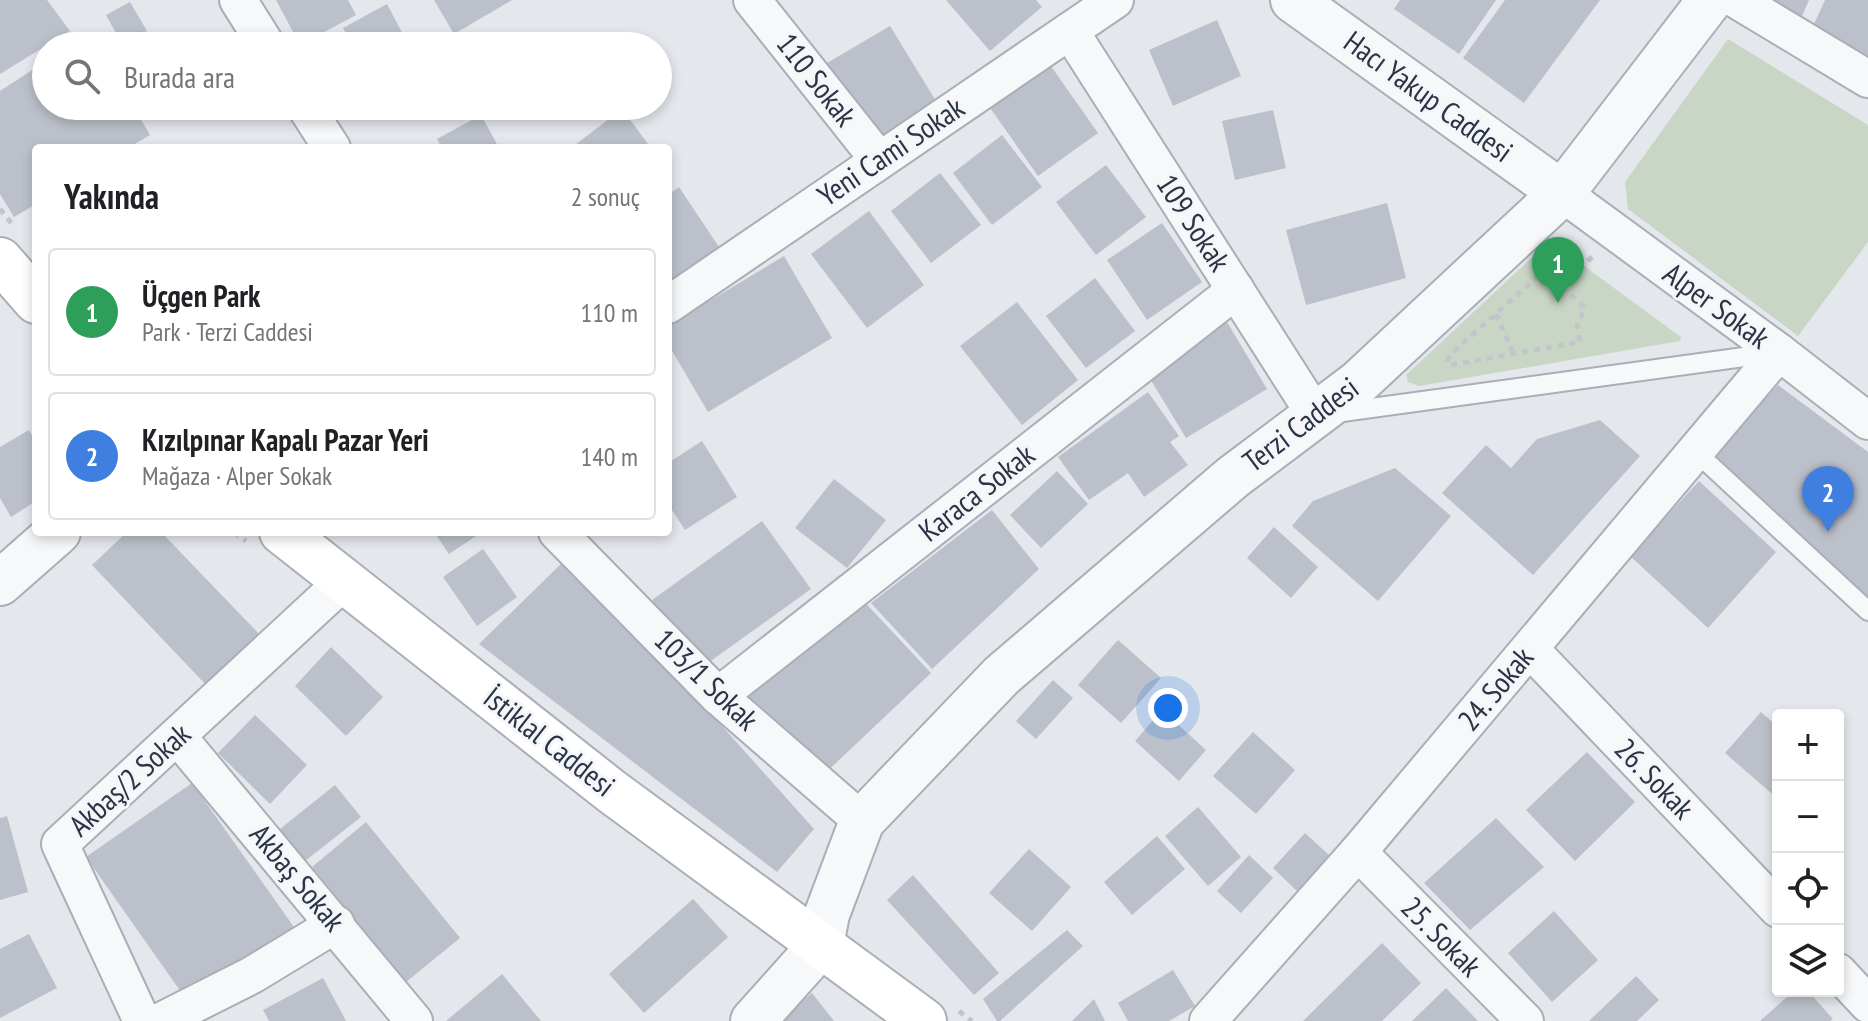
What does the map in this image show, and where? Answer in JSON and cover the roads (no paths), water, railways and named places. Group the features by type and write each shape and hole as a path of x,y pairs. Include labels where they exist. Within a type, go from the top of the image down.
{"main road":[{"path":"0,260 32,296"},
{"name":"İstiklal Caddesi","path":"287,536 611,791 924,1021"}],"street":[{"path":"238,0 258,32"},
{"name":"110 Sokak","path":"752,0 879,160"},
{"name":"Yeni Cami Sokak","path":"672,302 1115,0"},
{"name":"Hacı Yakup Caddesi","path":"1293,0 1562,193"},
{"name":"Terzi Caddesi","path":"862,821 1001,676 1233,477 1358,383 1562,193 1710,0"},
{"path":"1737,0 1868,79"},
{"name":"109 Sokak","path":"1070,31 1316,416"},
{"path":"314,120 329,144"},
{"name":"Alper Sokak","path":"1562,193 1868,421"},
{"name":"Karaca Sokak","path":"718,696 1236,290"},
{"name":"24. Sokak","path":"1208,1021 1358,852 1779,352"},
{"path":"0,583 53,536"},
{"name":"103/1 Sokak","path":"561,536 718,696 862,821"},
{"name":"Akbaş/2 Sokak","path":"142,1021 60,844 343,582"},
{"name":"26. Sokak","path":"1530,649 1772,903"},
{"name":"Akbaş Sokak","path":"178,737 414,1021"},
{"path":"753,1021 821,945 827,914 862,821"},
{"name":"25. Sokak","path":"1358,852 1525,1021"},
{"path":"161,1021 252,975 336,924"},
{"path":"1844,978 1868,1004"}],"lane":[{"path":"1316,416 1779,352"},
{"path":"1696,452 1868,611"}],"place":[{"name":"Üçgen Park","path":"1558,303"},
{"name":"Kızılpınar Kapalı Pazar Yeri","path":"1828,532"}]}
